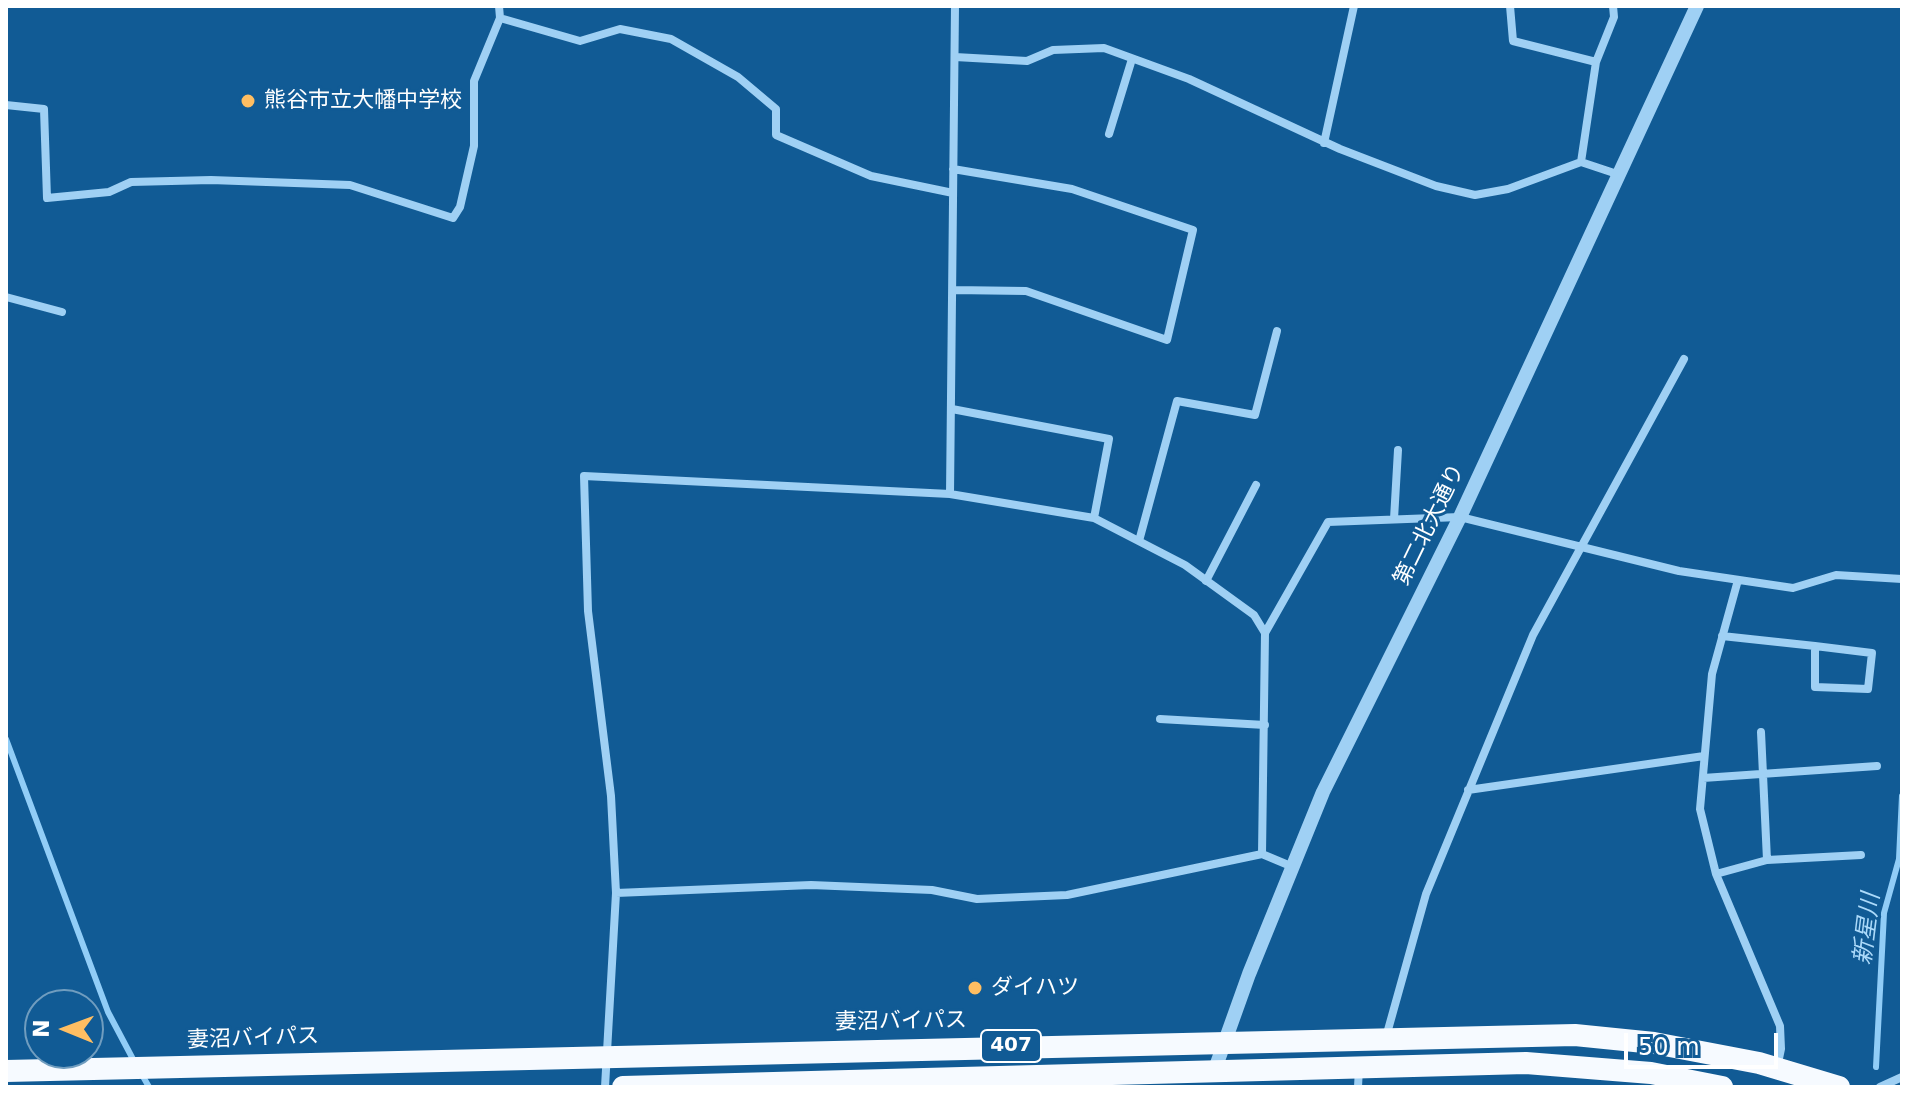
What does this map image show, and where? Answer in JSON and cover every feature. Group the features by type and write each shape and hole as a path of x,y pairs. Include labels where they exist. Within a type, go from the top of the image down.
{"highway":[{"name":"妻沼バイパス","path":"6,1071 606,1054 1575,1035 1654,1043 1776,1068 1839,1087"},
{"name":"407","path":"623,1087 1215,1069 1359,1077 1575,1065 1651,1073 1722,1087"}],"street":[{"path":"6,105 44,109 47,198 109,192 131,182 211,180 350,185 453,218 460,207 474,146 474,81 500,18 499,6"},
{"path":"950,494 955,6"},
{"path":"1324,143 1354,6"},
{"path":"1510,6 1513,41 1596,62"},
{"path":"1581,162 1596,62 1614,17 1613,6"},
{"name":"第二北大通り","path":"1215,1069 1323,792 1460,517 1697,6"},
{"path":"500,18 580,41 620,29 671,39 738,77 776,109 776,135 871,176 953,193"},
{"path":"955,57 1027,61 1053,50 1104,48 1189,79 1324,143 1436,186 1475,195 1508,189 1581,162 1617,174"},
{"path":"1109,134 1132,59"},
{"path":"953,169 1072,189 1193,230 1167,340 1026,291 953,290"},
{"path":"6,297 62,312"},
{"path":"1139,541 1177,401 1255,415 1277,331"},
{"path":"1386,1039 1426,894 1533,635 1684,359"},
{"path":"952,409 1109,439 1094,518"},
{"path":"1394,519 1398,450"},
{"path":"605,1087 616,893 611,796 588,611 584,476 950,494 1094,518 1206,581 1254,615 1265,633"},
{"path":"1206,581 1256,485"},
{"path":"1262,854 1265,633 1328,522 1460,517 1679,571 1793,588 1836,575 1902,579"},
{"path":"1738,580 1712,674 1700,809 1716,874 1780,1026 1781,1049 1776,1068"},
{"path":"1722,636 1815,646 1872,653 1868,689 1815,687 1815,646"},
{"path":"1160,719 1265,725"},
{"path":"1761,732 1767,860"},
{"path":"1468,790 1704,756"},
{"path":"1703,778 1877,766"},
{"path":"616,893 811,885 932,890 977,899 1067,895 1262,854 1293,867"},
{"path":"1716,874 1767,860 1861,855"},
{"path":"1880,1087 1902,1077"}],"waterway":[{"path":"6,739 108,1012 135,1063"},
{"name":"新星川","path":"1876,1067 1884,913 1899,859 1902,796"},
{"path":"141,1073 149,1087"}],"place":[{"name":"熊谷市立大幡中学校","path":"248,101"},
{"name":"ダイハツ","path":"975,988"}]}
